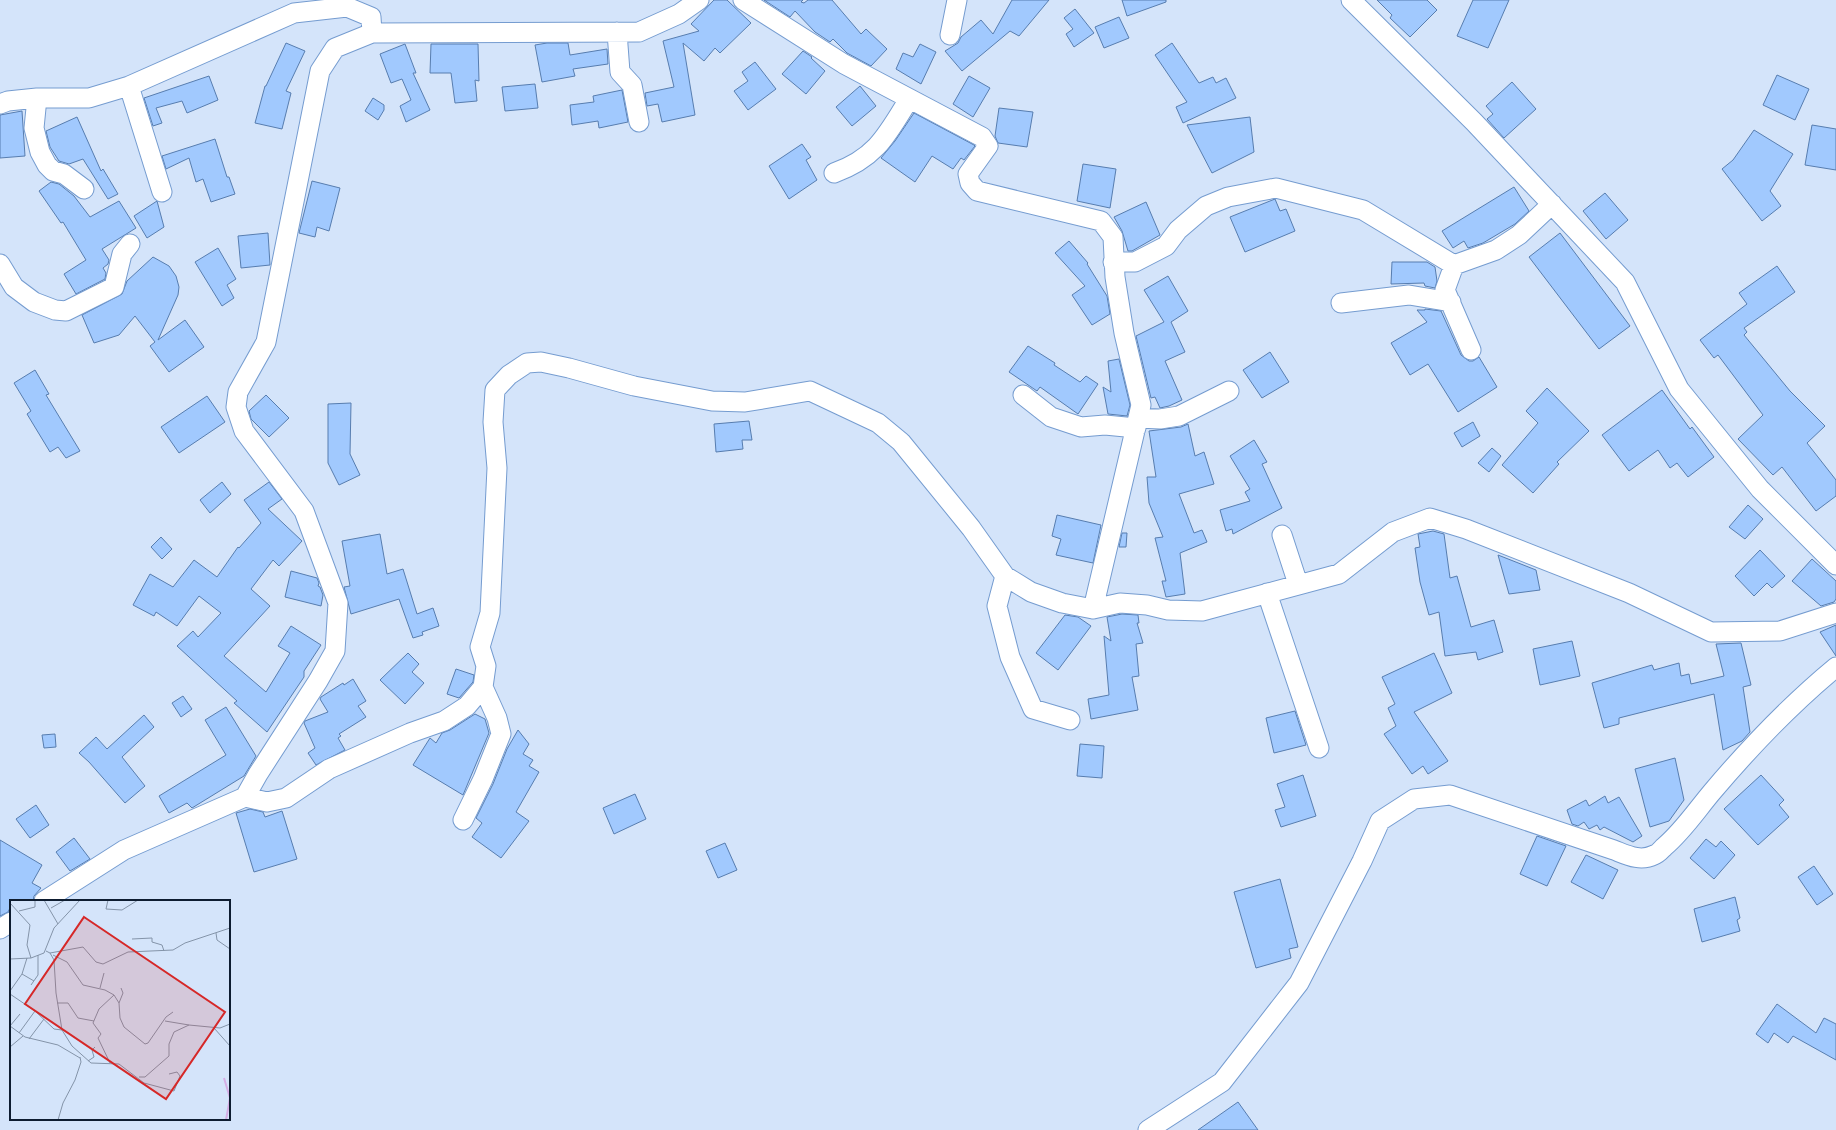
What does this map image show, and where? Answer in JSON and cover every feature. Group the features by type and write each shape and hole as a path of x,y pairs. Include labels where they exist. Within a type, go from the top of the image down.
{"street":[{"path":"245,797 258,774 318,681 335,651 338,603 304,511 244,430 236,407 238,392 266,342 320,71 335,48 372,33 639,32 679,14 699,0"},
{"path":"743,0 844,64 982,137 988,146 968,174 970,183 977,191 1101,221 1113,237 1114,262 1124,333 1141,405 1092,609"},
{"path":"950,35 956,0"},
{"path":"1351,0 1474,122 1625,282 1679,388 1760,489 1836,565"},
{"path":"0,104 8,101 37,98 89,98 129,86 294,13 347,8 371,17 372,33"},
{"path":"617,32 620,72 632,85 638,122"},
{"path":"129,86 162,192"},
{"path":"37,98 34,128 40,152 47,165 53,171 64,174 84,189"},
{"path":"834,173 851,167 863,160 876,148 893,125 909,99"},
{"path":"1114,262 1135,262 1166,246 1178,230 1206,206 1228,197 1276,188 1363,210 1454,265"},
{"path":"1454,265 1496,250 1519,235 1552,204"},
{"path":"0,264 14,287 34,302 55,310 66,311 114,287 122,254 130,244"},
{"path":"1454,265 1445,290 1472,350"},
{"path":"1341,303 1409,295 1451,302"},
{"path":"46,900 124,850 245,797 267,802 286,798 329,769 410,733 444,721 467,706 483,687 486,666 480,647 490,613 497,468 493,422 495,390 509,375 527,363 541,362 634,386 712,401 745,402 810,391 878,423 901,442 971,528 1005,576 1031,592 1062,603 1092,609 1120,603 1147,605 1168,610 1202,611 1339,574 1393,532 1430,518 1466,529 1629,592 1711,632 1780,632 1836,613"},
{"path":"1023,394 1051,417 1081,427 1137,423 1179,416 1229,391"},
{"path":"1282,535 1298,584"},
{"path":"1005,576 997,606 1010,657 1023,688 1033,709 1070,720"},
{"path":"1267,593 1319,748"},
{"path":"1148,1130 1222,1082 1299,983 1362,861 1380,821 1414,799 1450,795 1614,850 1635,859 1654,855 1687,824 1711,793 1771,725 1802,695 1836,666"},
{"path":"463,820 483,779 501,734 497,718 483,687"}],"building":[{"path":"714,0 727,0 751,23 720,53 715,48 704,61 683,43 695,115 662,122 658,104 647,106 645,93 674,87 663,41 699,31 691,24"},
{"path":"764,0 803,0 801,2 804,3 808,0 832,0 861,34 866,29 887,49 871,66 847,53 833,39 830,42 815,32 795,11 790,17"},
{"path":"1012,0 1049,0 1019,36 1010,31 962,71 945,51 958,43 961,37 981,20 993,34"},
{"path":"1122,0 1166,0 1166,2 1127,16"},
{"path":"1377,0 1427,0 1437,10 1410,37 1390,18 1392,15"},
{"path":"1473,0 1509,0 1488,48 1457,36"},
{"path":"1075,9 1094,33 1074,47 1066,34 1073,29 1064,18"},
{"path":"1119,17 1129,38 1104,48 1095,27"},
{"path":"286,43 305,51 286,91 291,93 282,129 255,123 265,86"},
{"path":"547,43 568,43 570,55 607,49 608,64 573,69 575,76 542,82 535,45"},
{"path":"1172,43 1199,83 1213,77 1216,83 1226,78 1236,98 1183,123 1176,107 1187,102 1155,55"},
{"path":"405,44 416,73 413,73 430,110 406,122 400,106 411,100 402,79 391,83 380,54"},
{"path":"431,44 478,44 479,81 475,80 477,101 455,103 451,73 430,73"},
{"path":"920,44 936,52 921,84 896,69 903,53 913,57"},
{"path":"803,51 812,57 811,58 825,71 806,94 782,74"},
{"path":"755,62 776,89 748,110 734,91 748,81 742,72"},
{"path":"1777,75 1809,89 1795,120 1763,105"},
{"path":"209,76 218,100 187,113 182,101 156,108 162,123 153,126 144,98"},
{"path":"969,76 990,88 973,117 953,104"},
{"path":"1512,82 1536,109 1504,138 1487,119 1493,114 1486,106"},
{"path":"535,84 538,108 505,111 502,87"},
{"path":"860,86 876,106 852,126 836,107"},
{"path":"622,90 628,122 599,128 598,121 572,125 570,105 594,102 593,96"},
{"path":"373,98 384,105 384,110 378,120 365,111"},
{"path":"999,108 1033,112 1027,147 998,143 995,136"},
{"path":"22,111 25,156 0,158 0,115"},
{"path":"914,113 975,146 964,160 961,158 953,169 932,156 915,182 881,158 895,141"},
{"path":"77,117 101,171 103,169 118,194 108,199 83,159 69,164 59,161 50,147 46,131"},
{"path":"1250,117 1254,152 1212,173 1187,125"},
{"path":"1812,125 1836,129 1836,170 1805,165"},
{"path":"1754,130 1793,154 1770,191 1781,206 1762,221 1722,169 1733,160"},
{"path":"215,139 227,177 229,177 235,194 211,202 203,179 196,182 189,158 166,169 162,156"},
{"path":"802,144 811,157 806,160 817,180 789,199 769,166"},
{"path":"1083,164 1116,169 1110,208 1077,201"},
{"path":"312,181 340,188 329,231 317,227 315,237 299,233"},
{"path":"51,182 59,184 74,196 90,217 119,201 136,228 102,249 109,260 108,264 103,268 106,273 105,279 76,294 64,274 86,260 63,222 61,223 39,191"},
{"path":"1514,187 1529,211 1515,224 1483,243 1468,248 1464,241 1453,248 1442,231"},
{"path":"1605,193 1628,220 1606,239 1583,211"},
{"path":"1275,199 1280,211 1286,209 1295,231 1245,252 1230,217"},
{"path":"157,201 164,227 147,238 134,216"},
{"path":"1146,202 1160,235 1132,251 1128,251 1122,231 1114,217"},
{"path":"268,233 270,265 241,268 238,236"},
{"path":"1560,233 1630,326 1599,349 1529,257"},
{"path":"1069,241 1088,263 1087,264 1107,296 1110,314 1092,325 1072,295 1085,286 1055,253"},
{"path":"218,248 236,279 227,285 234,298 222,306 195,262"},
{"path":"153,257 169,266 176,276 179,287 178,295 158,340 185,320 204,347 169,372 150,346 155,342 135,316 119,335 94,343 82,315 122,294 127,281"},
{"path":"1392,262 1427,262 1435,267 1437,281 1435,288 1425,286 1424,283 1391,284"},
{"path":"1777,266 1795,292 1744,328 1747,332 1744,335 1790,391 1825,426 1807,443 1836,480 1836,496 1816,511 1782,467 1773,475 1738,439 1763,415 1718,355 1714,358 1700,340 1747,304 1739,293"},
{"path":"1168,276 1188,311 1171,322 1185,352 1165,361 1182,400 1160,408 1155,397 1151,398 1136,336 1164,322 1144,290"},
{"path":"1425,309 1441,311 1461,355 1469,361 1473,361 1479,357 1497,387 1458,412 1428,364 1410,375 1391,343 1427,322 1417,310"},
{"path":"1028,346 1055,363 1054,365 1080,382 1086,376 1098,384 1078,414 1040,387 1037,391 1009,372"},
{"path":"1270,352 1289,382 1262,398 1243,370"},
{"path":"1119,359 1130,405 1127,416 1108,414 1103,387 1111,392 1108,361"},
{"path":"35,370 49,394 46,395 80,451 66,458 58,447 50,452 27,414 31,411 14,383"},
{"path":"1547,388 1589,431 1557,462 1559,464 1533,493 1502,465 1538,423 1526,411"},
{"path":"1662,390 1690,429 1692,427 1714,457 1688,477 1677,463 1670,468 1658,450 1629,471 1602,435"},
{"path":"266,395 289,418 269,437 251,419 249,411"},
{"path":"207,396 225,422 179,453 161,427"},
{"path":"351,403 350,454 360,475 339,485 328,463 328,404"},
{"path":"749,421 752,440 742,440 743,449 716,452 714,424"},
{"path":"1473,422 1480,436 1462,447 1454,433"},
{"path":"1188,424 1195,456 1204,452 1214,484 1179,494 1194,533 1202,530 1207,542 1180,553 1185,594 1166,597 1162,581 1166,581 1155,538 1163,537 1149,503 1147,477 1156,477 1149,431 1181,427"},
{"path":"1254,440 1267,462 1262,464 1282,508 1233,534 1232,529 1226,531 1220,510 1250,501 1245,492 1250,489 1230,456"},
{"path":"1492,448 1501,456 1489,472 1478,463"},
{"path":"222,482 231,494 210,513 200,500"},
{"path":"269,482 282,499 268,509 302,541 279,566 273,560 251,589 270,606 224,656 266,692 290,653 278,646 291,626 321,645 304,671 304,677 267,732 234,703 237,701 177,646 193,631 198,637 221,613 199,596 177,626 156,612 154,616 133,605 150,574 173,587 194,560 217,577 238,547 239,548 261,523 244,500"},
{"path":"1748,505 1763,519 1745,539 1729,527"},
{"path":"1057,515 1101,525 1093,563 1056,555 1061,539 1052,536"},
{"path":"1433,531 1444,534 1450,578 1457,576 1471,627 1494,620 1503,652 1478,660 1476,652 1445,656 1439,612 1429,615 1420,582 1415,548 1420,547 1418,534"},
{"path":"1122,533 1127,533 1126,547 1119,547"},
{"path":"380,534 387,574 403,569 417,614 433,608 439,626 422,632 423,635 413,638 399,599 351,614 344,587 350,586 342,541"},
{"path":"161,537 172,549 162,559 151,547"},
{"path":"1760,550 1785,576 1772,588 1767,583 1754,596 1735,576"},
{"path":"1498,555 1536,570 1540,590 1509,594"},
{"path":"1812,559 1836,581 1836,599 1834,602 1821,606 1792,581"},
{"path":"291,571 317,578 319,583 318,586 320,587 323,595 321,606 285,597"},
{"path":"1122,614 1138,615 1139,623 1137,623 1143,643 1136,644 1139,676 1132,677 1138,710 1091,719 1088,699 1109,695 1104,636 1111,641 1107,617"},
{"path":"1065,615 1078,617 1091,626 1058,670 1036,653"},
{"path":"1836,625 1836,656 1820,632"},
{"path":"1572,641 1580,676 1540,685 1533,649"},
{"path":"1741,643 1751,685 1743,687 1750,732 1742,741 1723,750 1714,694 1619,718 1619,724 1604,728 1592,683 1652,665 1654,670 1679,663 1681,676 1689,674 1691,684 1724,676 1716,644"},
{"path":"408,653 419,664 412,672 424,683 405,704 380,680"},
{"path":"1434,653 1452,693 1414,712 1448,761 1428,774 1423,766 1412,774 1384,734 1396,726 1388,708 1395,704 1382,677"},
{"path":"456,669 474,675 473,682 459,698 447,694"},
{"path":"353,679 366,701 358,706 366,717 339,734 341,736 338,738 345,750 316,765 308,753 315,748 304,723 305,721 328,712 320,699 321,697 343,683 344,685"},
{"path":"183,696 192,709 181,717 172,703"},
{"path":"226,707 256,756 244,776 192,808 187,803 169,813 159,796 226,755 205,720"},
{"path":"1295,711 1306,745 1274,753 1266,718"},
{"path":"475,714 485,719 489,733 463,795 413,765 430,738 436,743 442,733 450,730"},
{"path":"144,715 154,727 122,757 145,786 125,803 89,762 79,753 96,737 107,749"},
{"path":"518,730 529,744 523,754 533,760 529,766 539,772 516,812 529,821 501,858 472,837 482,823 476,818 493,784 507,749"},
{"path":"55,734 56,747 44,748 42,735"},
{"path":"1080,744 1104,746 1102,778 1077,776"},
{"path":"1675,758 1684,800 1669,821 1650,827 1635,769"},
{"path":"1303,775 1316,816 1281,827 1275,810 1285,807 1277,784"},
{"path":"1761,775 1784,800 1779,805 1789,817 1758,845 1724,809"},
{"path":"635,794 646,819 614,834 603,808"},
{"path":"1605,796 1608,803 1619,797 1642,836 1633,842 1604,827 1600,830 1597,825 1589,829 1584,822 1578,826 1572,824 1567,810 1586,800 1589,806"},
{"path":"36,805 49,825 30,838 16,819"},
{"path":"250,809 263,812 265,817 282,811 297,859 254,872 236,813"},
{"path":"1537,836 1566,846 1547,886 1520,874"},
{"path":"74,838 90,859 70,871 56,852"},
{"path":"1706,839 1716,847 1721,841 1735,855 1714,879 1690,858"},
{"path":"0,840 42,865 32,883 41,888 34,896 33,900 10,900 10,908 8,912 0,916"},
{"path":"725,843 737,870 718,878 706,851"},
{"path":"1586,855 1618,870 1603,899 1571,882"},
{"path":"1814,866 1833,894 1817,905 1798,877"},
{"path":"1280,879 1298,947 1289,949 1291,958 1256,968 1234,892"},
{"path":"1735,897 1740,918 1737,920 1740,931 1702,942 1694,909"},
{"path":"1777,1004 1816,1033 1824,1018 1836,1024 1836,1060 1793,1036 1788,1043 1774,1033 1768,1043 1756,1034"},
{"path":"1238,1102 1258,1130 1198,1130"}]}
